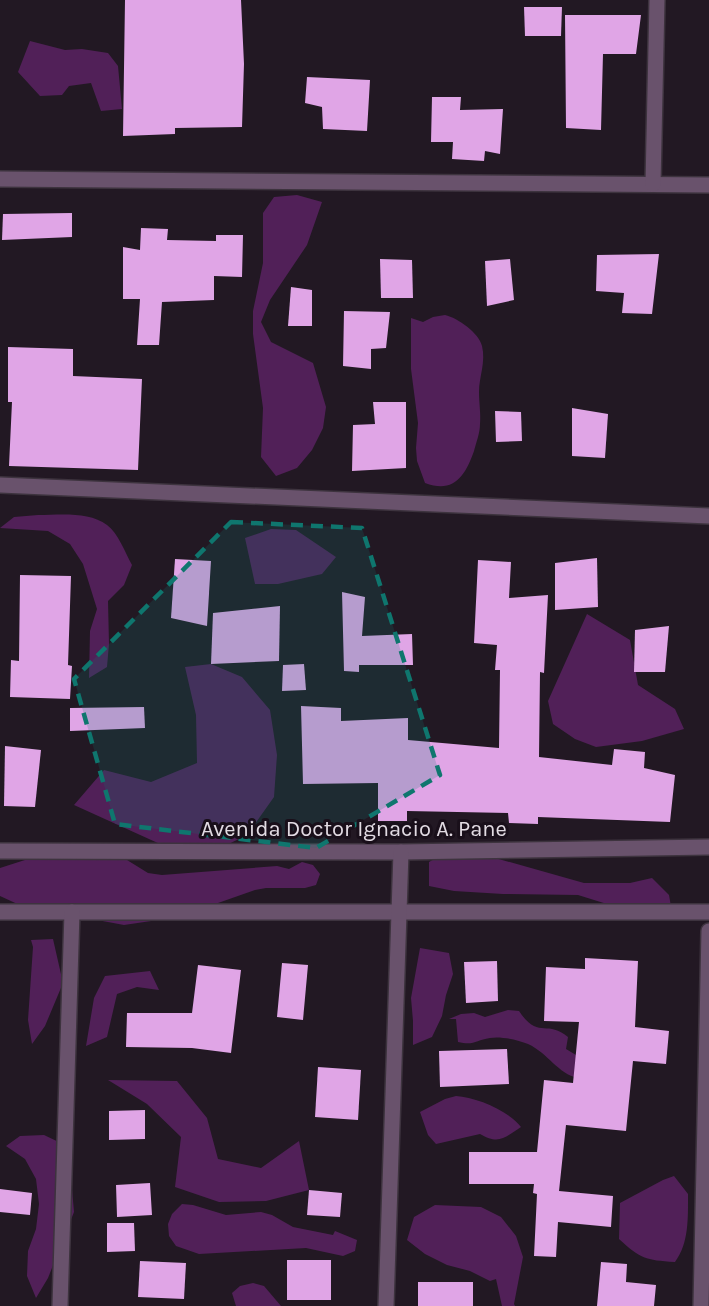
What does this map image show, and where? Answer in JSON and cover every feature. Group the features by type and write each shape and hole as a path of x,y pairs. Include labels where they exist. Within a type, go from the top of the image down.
{"street":[{"path":"653,184 657,0"},
{"path":"0,179 709,185"},
{"path":"0,485 709,516"},
{"name":"Avenida Doctor Ignacio A. Pane","path":"0,851 401,852 709,847"},
{"path":"386,1306 401,852"},
{"path":"0,912 709,912"},
{"path":"60,1306 72,912"},
{"path":"701,1306 709,931"}],"highlighted area":[{"path":"231,522 362,528 440,775 316,848 115,824 74,679"}],"shaded area":[{"path":"30,41 65,50 82,49 108,53 118,66 122,109 101,111 91,83 69,86 62,95 40,96 18,72"},
{"path":"297,195 322,202 307,245 270,300 261,322 271,342 313,363 326,407 323,428 312,450 297,468 276,476 261,457 263,408 253,334 253,311 263,263 263,213 274,197"},
{"path":"445,315 472,331 482,346 479,392 480,427 474,451 462,475 451,484 435,486 425,483 417,461 418,423 411,369 411,318 423,322"},
{"path":"74,515 100,521 115,533 132,565 124,585 108,601 107,667 89,678 90,631 97,609 83,564 70,544 48,531 0,528 14,517"},
{"path":"271,529 296,530 336,557 322,574 278,584 255,584 245,538"},
{"path":"587,614 630,640 638,685 675,709 684,729 642,741 596,747 575,739 553,724 548,701"},
{"path":"211,664 242,677 270,710 277,755 274,797 247,835 206,855 160,844 74,805 104,770 151,782 197,763 196,715 185,667"},
{"path":"76,850 127,860 148,873 162,875 277,866 289,869 302,862 313,865 320,874 316,885 305,888 255,890 158,920 124,925 81,917 37,913 0,896 0,868 28,859"},
{"path":"449,851 474,852 584,883 630,883 652,878 669,895 673,918 623,909 578,895 503,894 454,891 429,886 429,862"},
{"path":"53,939 63,983 45,1026 32,1044 28,1020 33,947 31,940"},
{"path":"420,948 449,953 453,974 442,1016 432,1037 413,1045 411,998"},
{"path":"150,971 159,990 137,987 117,994 107,1037 86,1046 94,998 105,976"},
{"path":"508,1010 519,1011 532,1025 554,1029 568,1037 566,1049 576,1055 578,1078 559,1068 535,1048 519,1041 494,1038 471,1043 458,1042 456,1019 449,1019 461,1014 474,1013 485,1017"},
{"path":"108,1080 177,1081 207,1118 218,1159 261,1168 299,1141 309,1190 266,1201 219,1202 175,1187 181,1137 147,1104"},
{"path":"456,1096 492,1106 516,1121 521,1127 497,1140 480,1134 436,1144 428,1135 420,1112"},
{"path":"44,1135 65,1145 70,1166 74,1212 48,1278 36,1298 27,1276 28,1251 36,1229 39,1204 36,1179 25,1159 6,1146 20,1136"},
{"path":"674,1176 688,1194 687,1230 683,1247 675,1262 644,1257 619,1239 620,1203"},
{"path":"182,1204 226,1215 261,1212 272,1215 293,1227 333,1235 335,1231 357,1240 355,1251 343,1256 306,1248 199,1254 176,1246 169,1236 168,1224 172,1214"},
{"path":"435,1205 481,1207 501,1217 516,1236 523,1257 515,1306 502,1306 496,1279 490,1281 470,1271 447,1265 425,1254 407,1240 414,1217"},
{"path":"253,1283 264,1286 281,1306 236,1306 232,1293 240,1286"}],"building":[{"path":"125,0 241,0 244,64 242,127 175,128 175,134 123,136"},
{"path":"524,7 562,7 561,36 525,36"},
{"path":"565,15 641,15 636,54 603,54 601,130 566,128"},
{"path":"307,77 370,80 367,131 323,129 322,107 305,103"},
{"path":"432,97 461,97 460,110 503,109 500,154 485,151 484,161 452,159 453,142 431,142"},
{"path":"72,213 72,237 2,240 3,214"},
{"path":"141,228 168,229 167,240 216,241 216,235 243,235 242,277 214,276 214,300 162,302 159,345 137,345 140,299 123,299 123,247 140,250"},
{"path":"659,254 652,314 622,313 624,293 596,291 597,255"},
{"path":"380,259 412,260 413,298 381,298"},
{"path":"510,259 514,300 487,306 485,261"},
{"path":"291,287 312,290 312,326 288,326"},
{"path":"344,311 390,312 386,348 371,349 371,369 343,366"},
{"path":"8,347 73,349 73,376 142,379 138,470 9,466 12,402 8,402"},
{"path":"373,402 406,402 406,468 352,471 353,425 375,424"},
{"path":"572,408 608,414 605,458 572,456"},
{"path":"495,411 521,412 522,441 496,442"},
{"path":"597,558 598,607 555,610 555,563"},
{"path":"175,559 211,561 207,626 171,618"},
{"path":"478,560 511,562 509,598 548,595 544,673 540,672 539,757 612,765 614,749 645,752 644,768 675,775 670,822 538,817 538,824 509,823 508,813 407,811 407,821 378,821 378,783 303,784 301,706 341,708 341,721 408,718 408,740 499,748 500,670 495,670 497,645 474,643"},
{"path":"20,575 71,576 68,665 72,666 70,699 10,697 11,660 19,661"},
{"path":"342,592 365,597 362,636 412,634 413,665 359,665 359,672 344,671"},
{"path":"280,606 279,661 211,664 213,613"},
{"path":"669,626 665,672 634,672 635,630"},
{"path":"304,664 306,690 282,691 283,665"},
{"path":"144,707 145,728 70,731 70,708"},
{"path":"5,746 41,750 35,807 4,806"},
{"path":"585,958 638,961 635,1027 669,1031 666,1064 633,1061 626,1131 566,1125 559,1191 613,1196 611,1227 558,1222 556,1257 534,1256 537,1194 533,1193 534,1184 469,1184 469,1152 537,1152 544,1080 573,1083 579,1022 544,1021 546,967 585,969"},
{"path":"497,961 498,1001 466,1003 464,962"},
{"path":"282,963 308,965 303,1020 277,1017"},
{"path":"198,965 241,970 231,1053 192,1048 126,1047 127,1013 192,1013"},
{"path":"507,1049 509,1084 440,1087 439,1051"},
{"path":"318,1067 361,1070 358,1120 315,1117"},
{"path":"145,1110 145,1139 109,1140 109,1111"},
{"path":"150,1183 152,1215 117,1217 116,1185"},
{"path":"0,1189 32,1193 30,1215 0,1212"},
{"path":"309,1190 342,1193 340,1217 307,1215"},
{"path":"107,1223 134,1223 135,1251 107,1252"},
{"path":"287,1260 331,1260 331,1300 287,1300"},
{"path":"140,1261 186,1263 184,1299 138,1297"},
{"path":"601,1262 627,1264 626,1282 656,1285 654,1306 597,1306"},
{"path":"418,1282 473,1282 473,1306 418,1306"}]}
